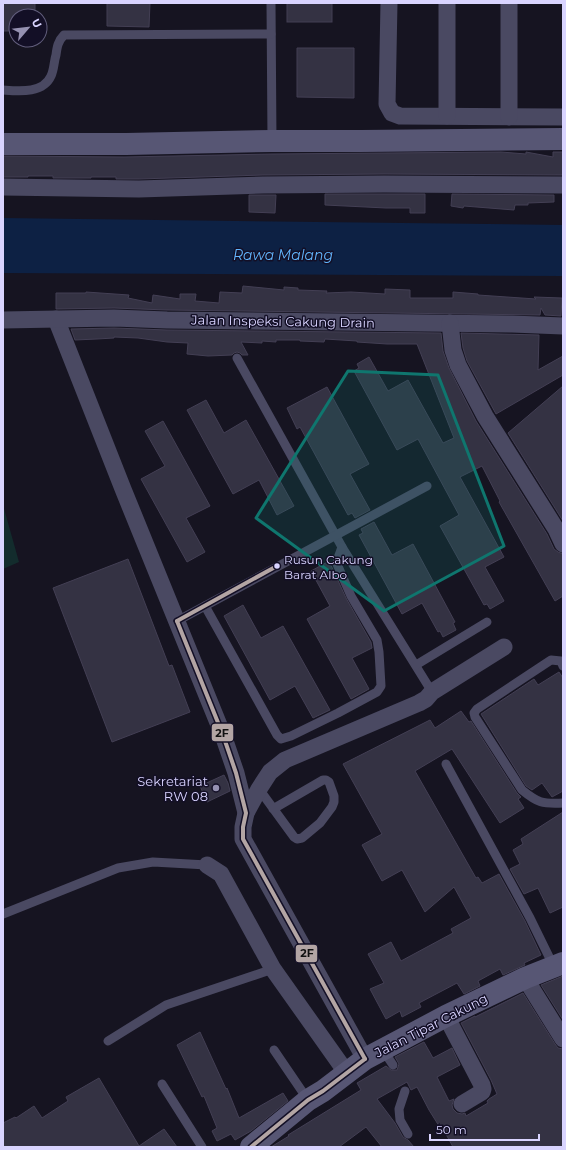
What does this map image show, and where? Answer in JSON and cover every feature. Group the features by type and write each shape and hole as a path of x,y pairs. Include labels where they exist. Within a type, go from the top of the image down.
{"street":[{"path":"389,3 387,104 392,113 400,116 563,118"},
{"path":"447,3 447,116"},
{"path":"509,3 509,117"},
{"path":"3,144 563,139"},
{"path":"3,187 139,189 263,185 563,185"},
{"name":"Jalan Inspeksi Cakung Drain","path":"3,320 114,318 563,326"},
{"path":"56,319 223,735 236,773 246,813"},
{"path":"450,324 453,350 458,365 485,416 556,529 563,544"},
{"path":"380,1057 243,839 243,827 246,813 270,772 285,760 419,703 426,699 432,692 504,647"},
{"path":"207,865 221,874 273,969 346,1072"},
{"name":"Jalan Tipar Cakung","path":"251,1147 308,1100 323,1091 346,1072 380,1057 446,1016 525,978 558,965"},
{"path":"525,978 563,1039"},
{"path":"446,1016 483,1089 482,1092 462,1104"}],"lane":[{"path":"271,3 272,141"},
{"path":"3,90 32,90 43,86 51,77 58,40 64,35 271,34"},
{"path":"237,358 342,547 432,692"},
{"path":"177,621 427,486"},
{"path":"205,606 278,735 281,739 290,736 377,692 381,686 377,640 350,596 337,564 342,547"},
{"path":"416,665 487,622"},
{"path":"563,666 561,661 551,660 477,709 474,713 474,717 522,790 531,798 545,804 563,803"},
{"path":"446,764 530,918 558,965"},
{"path":"259,789 273,809 294,837 298,839 302,838 320,823 332,807 334,796 329,782 323,780 273,809"},
{"path":"3,914 118,868 153,862 207,865"},
{"path":"108,1041 166,1005 273,969"},
{"path":"274,1050 308,1100"},
{"path":"162,1084 202,1147"},
{"path":"405,1091 399,1109 400,1120 408,1134"}],"highlighted area":[{"path":"348,371 438,375 504,546 384,611 256,518"}],"green space":[{"path":"3,505 19,562 3,569"}],"water":[{"name":"Rawa Malang","path":"3,218 563,225 563,276 3,273"}],"building":[{"path":"3,3 35,3 35,8 8,8 8,31 3,31"},
{"path":"107,3 150,3 149,27 107,26"},
{"path":"287,3 332,3 332,22 287,22"},
{"path":"297,48 354,48 354,98 297,97"},
{"path":"501,152 526,154 526,152 553,157 553,152 563,152 563,175 263,175 139,179 116,179 116,177 53,178 53,176 3,177 3,156 124,157"},
{"path":"325,194 425,194 425,213 410,213 410,208 325,205"},
{"path":"452,194 554,195 554,202 515,205 514,210 464,206 463,208 451,206"},
{"path":"249,195 276,195 275,213 249,212"},
{"path":"243,286 284,290 284,287 298,288 298,290 327,291 326,293 351,292 385,294 385,289 410,290 410,298 453,298 453,292 536,299 534,297 562,298 561,316 545,315 541,308 540,315 114,308 56,309 56,293 86,292 129,295 128,298 152,303 153,295 180,299 180,294 196,294 195,301 219,303 220,292 242,293"},
{"path":"114,328 441,333 443,351 449,368 476,421 547,534 554,549 563,554 563,596 555,601 499,502 500,501 482,466 460,477 504,557 485,567 504,601 490,609 487,604 484,605 440,526 459,515 418,439 397,450 354,371 359,368 357,364 369,357 388,391 408,380 443,443 454,438 417,344 387,344 325,339 324,342 276,340 276,342 262,341 262,343 241,342 248,355 242,355 237,352 232,355 208,356 187,354 188,343 114,337 75,340 71,329"},
{"path":"461,333 539,335 538,370 563,356 563,375 496,414 467,361"},
{"path":"563,386 563,521 508,433"},
{"path":"327,387 369,464 350,474 370,510 355,518 352,513 348,515 300,427 297,429 287,408"},
{"path":"206,400 224,433 246,420 294,506 277,515 259,480 233,494 187,410"},
{"path":"163,421 210,506 186,518 205,552 187,562 141,479 165,466 145,431"},
{"path":"374,522 392,555 413,544 455,622 453,623 456,630 443,637 440,631 438,632 422,603 402,614 359,535 363,533 361,529"},
{"path":"128,559 169,666 172,665 190,712 112,742 53,588"},
{"path":"329,561 346,598 371,642 372,648 352,658 369,689 351,699 307,619 330,606 311,571"},
{"path":"243,605 261,638 283,626 330,710 313,718 295,686 270,700 224,616"},
{"path":"559,672 563,678 563,791 552,797 542,783 532,790 526,786 481,714 534,679 538,685"},
{"path":"461,711 469,722 471,721 521,797 518,799 524,808 500,823 452,749 415,771 476,878 478,877 482,883 499,874 525,921 541,955 524,963 525,965 503,975 500,969 478,981 480,986 464,994 457,983 419,1003 421,1007 402,1017 400,1011 386,1019 370,989 384,983 368,954 391,942 401,961 453,933 451,929 471,918 454,887 425,912 402,870 382,881 362,845 382,834 343,764 430,720 435,728"},
{"name":"Sekretariat RW 08","path":"224,775 230,791 207,802 200,786"},
{"path":"563,812 563,907 550,913 538,888 524,894 510,869 520,864 513,850 523,844 521,839"},
{"path":"563,976 563,1020 541,985"},
{"path":"523,993 555,1044 558,1048 563,1049 563,1147 453,1147 441,1125 439,1126 429,1110 417,1087 411,1090 407,1082 377,1099 395,1123 403,1137 414,1147 382,1147 366,1127 339,1147 271,1147 361,1090 357,1083 386,1066 391,1070 397,1070 399,1064 395,1057 424,1042 433,1058 452,1048 460,1065 437,1077 449,1101 454,1099 452,1105 453,1109 457,1113 465,1113 466,1116 488,1103 487,1101 489,1099 497,1094 461,1023"},
{"path":"200,1032 226,1089 227,1088 239,1118 283,1093 288,1101 251,1131 235,1140 231,1134 217,1141 212,1131 217,1128 204,1096 202,1097 177,1045"},
{"path":"99,1078 139,1146 164,1129 177,1147 3,1147 3,1123 15,1117 16,1118 34,1106 42,1118 68,1101 66,1097"}],"transit line":[{"name":"2F","path":"177,621 277,566"},
{"name":"2F","path":"177,621 223,735 236,773 246,813 243,827 243,839 365,1059"},
{"name":"2F","path":"251,1147 308,1100 323,1091 365,1059"}],"place":[{"name":"Rusun Cakung Barat Albo","path":"277,566"},
{"name":"Sekretariat RW 08","path":"216,788"}]}
